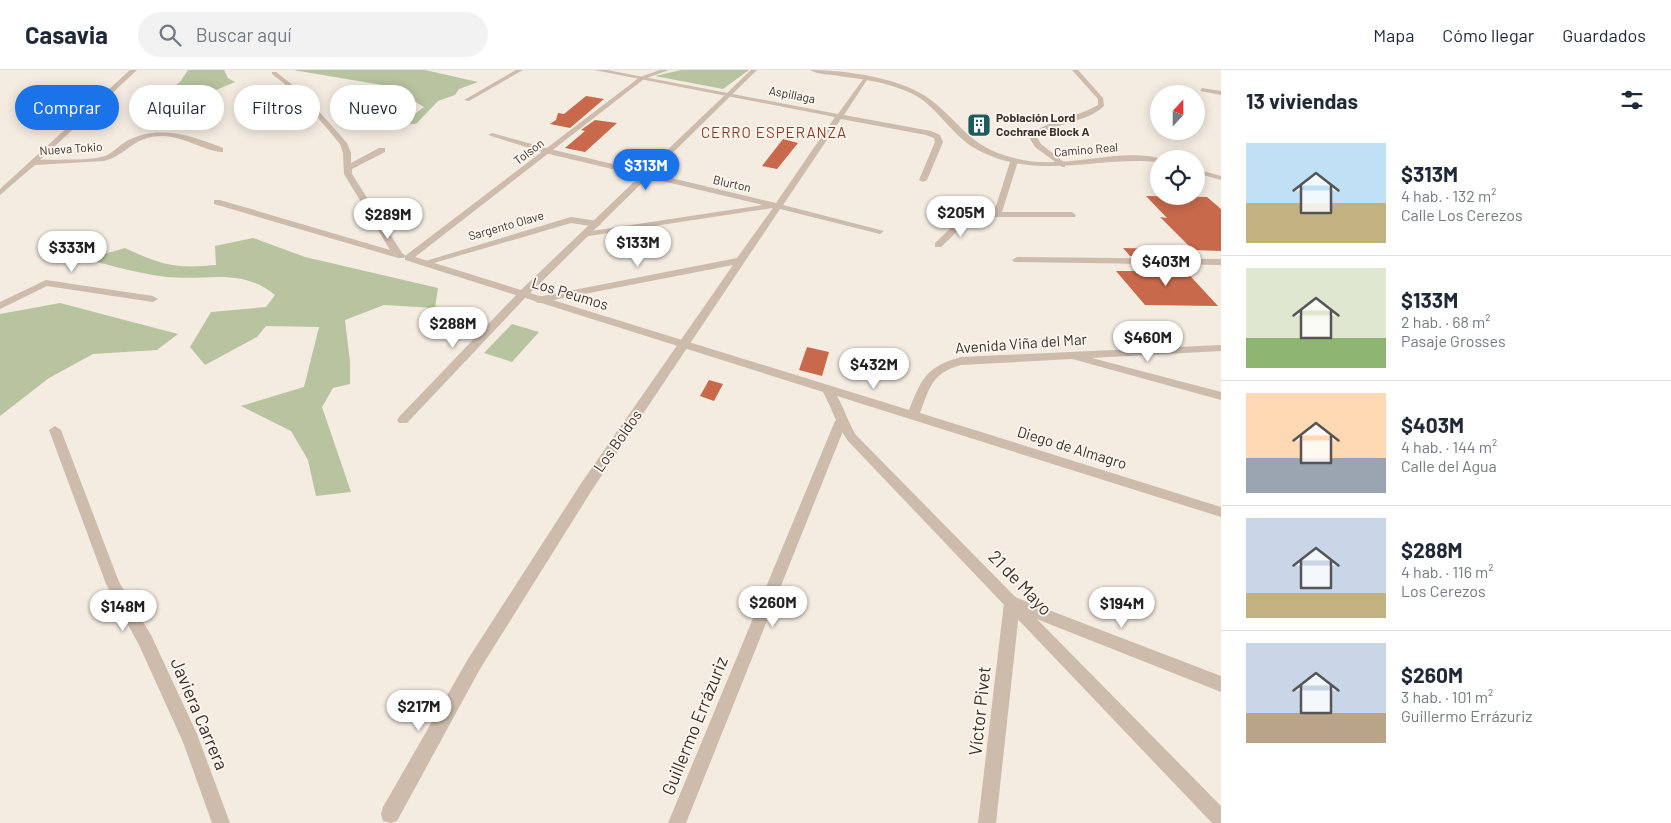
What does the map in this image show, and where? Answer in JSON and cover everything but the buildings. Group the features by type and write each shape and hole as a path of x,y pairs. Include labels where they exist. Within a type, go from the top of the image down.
{"street":[{"path":"0,193 134,70"},
{"path":"467,100 520,70"},
{"name":"Aspillaga","path":"597,70 839,115 937,137 939,142 924,180"},
{"path":"626,70 640,77"},
{"name":"Tolson","path":"408,258 548,151 640,77 666,70"},
{"path":"403,420 522,295 754,70"},
{"name":"Camino Real","path":"813,70 896,86 920,96 977,146 1014,161 1062,165 1128,157 1150,159"},
{"path":"837,74 846,70"},
{"path":"1062,165 1038,145 1033,137 1038,132 1073,121 1101,106 1101,99 1075,70"},
{"path":"274,73 301,94 343,143 347,153 348,174 398,255"},
{"name":"Los Boldos","path":"390,814 474,664 588,486 864,80"},
{"path":"1205,90 1221,93"},
{"name":"Nueva Tokio","path":"34,163 104,159 113,156 126,144 153,134 184,135 220,150"},
{"name":"Blurton","path":"492,135 548,151 880,231"},
{"path":"348,168 382,150"},
{"path":"992,214 999,210 1014,161"},
{"path":"1205,173 1221,178"},
{"name":"Los Peumos","path":"217,202 408,258 913,416"},
{"path":"584,235 778,206"},
{"path":"938,245 966,218 992,214 1072,215"},
{"name":"Sargento Olave","path":"424,263 571,220 597,224"},
{"path":"538,300 743,260"},
{"path":"1017,260 1221,262"},
{"path":"0,306 46,283 153,299"},
{"name":"Avenida Viña del Mar","path":"913,416 929,378 936,369 946,364 1069,355 1221,348"},
{"path":"1069,355 1221,396"},
{"name":"21 de Mayo","path":"828,390 841,417 861,447 1221,819"},
{"path":"841,417 859,399"},
{"name":"Diego de Almagro","path":"913,416 1221,512"},
{"name":"Guillermo Errázuriz","path":"677,823 841,417"},
{"name":"Javiera Carrera","path":"55,430 113,584 145,640 187,732 221,823"},
{"path":"1012,603 1221,684"},
{"name":"Víctor Pivet","path":"987,823 1012,603"}],"green space":[{"path":"188,70 224,70 228,78 235,82 224,87 224,85 176,85"},
{"path":"293,70 425,70 478,82 459,89 455,95 438,101 416,124 416,113 424,107 416,102 416,85 382,85"},
{"path":"681,70 749,70 723,89 655,76"},
{"path":"253,238 305,257 438,288 435,308 384,305 345,320 350,362 350,384 333,388 322,407 351,492 316,496 308,460 291,431 241,406 304,387 319,327 266,326 257,337 205,365 190,347 211,312 266,307 275,295 262,286 236,278 167,277 126,270 87,259 125,248 159,262 179,266 216,265 215,246"},
{"path":"60,303 178,334 157,350 93,354 49,378 0,416 0,314"},
{"path":"512,324 539,332 512,362 484,353"}],"place":[{"name":"Población Lord Cochrane Block A","path":"979,125"}],"district":[{"name":"CERRO ESPERANZA","path":"774,133"}]}
